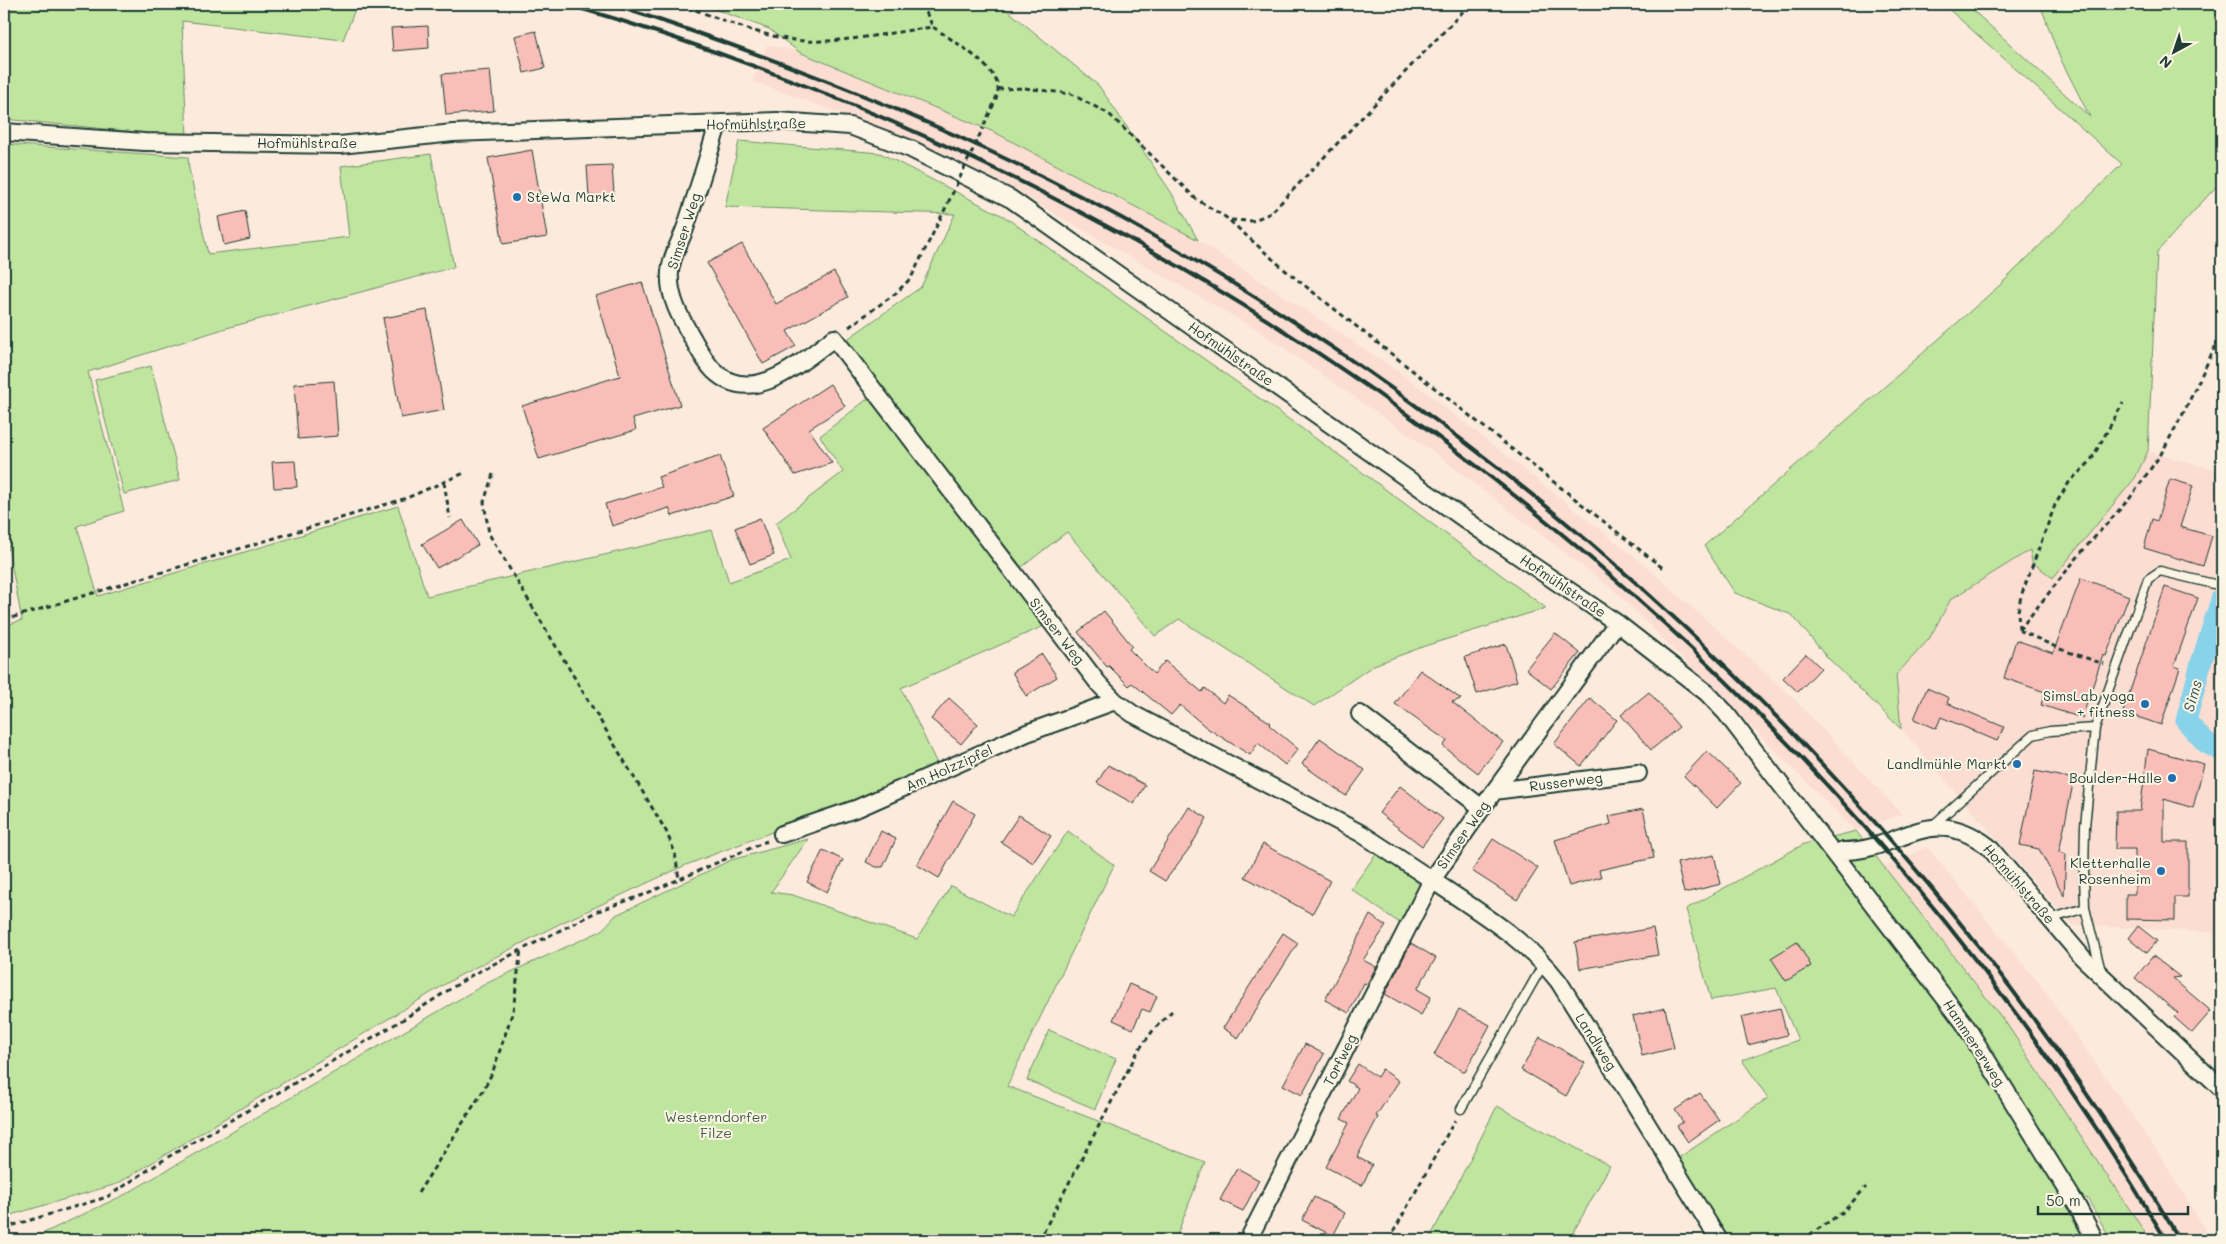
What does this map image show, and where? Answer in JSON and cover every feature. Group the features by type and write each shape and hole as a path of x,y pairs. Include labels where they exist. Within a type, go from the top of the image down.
{"street":[{"name":"Hofmühlstraße","path":"4,132 144,142 340,145 453,134 777,121 850,126 911,149 1011,199 1483,532 1617,623 1707,693 1725,712 1836,856 1840,851 1861,850 1931,828 1956,828 1972,834 1989,846 2083,958 2222,1089"},
{"name":"Simser Weg","path":"718,124 670,270 673,299 690,335 714,371 725,379 742,384 762,384 784,374 834,338 1051,624 1115,701 1133,714 1362,834 1432,880 1494,791 1617,623"},
{"name":"Am Holzzipfel","path":"782,834 858,808 1027,733 1115,701"},
{"path":"1360,714 1482,808"},
{"name":"Russerweg","path":"1494,791 1638,774"},
{"name":"Hammererweg","path":"1836,856 1964,1023 2076,1204 2095,1240"},
{"name":"Landlweg","path":"1432,880 1526,947 1544,963 1559,982 1719,1240"},
{"name":"Torfweg","path":"1248,1240 1432,880"}],"lane":[{"path":"2102,976 2085,908 2086,826 2096,728 2115,667 2148,578 2160,570 2222,586"},
{"path":"1931,828 2024,741 2033,735 2050,731 2096,728"},
{"path":"2050,919 2085,908"},
{"path":"1461,1109 1544,963"}],"path":[{"path":"679,4 751,29 804,41 836,39 933,26"},
{"path":"834,338 896,293 911,278 983,128 998,89 996,78 978,60 933,26 922,4"},
{"path":"1230,220 1252,221 1271,213 1470,4"},
{"path":"998,89 1025,88 1071,94 1108,114 1196,199 1230,220 1285,270 1664,569"},
{"path":"2019,630 2085,548 2130,498 2161,454 2184,412 2222,332"},
{"path":"2019,630 2018,611 2021,596 2055,505 2070,481 2090,462 2123,403"},
{"path":"4,620 407,498 464,473"},
{"path":"493,474 484,502 489,534 666,831 676,853 680,879"},
{"path":"444,482 450,518"},
{"path":"2019,630 2060,649 2115,667"},
{"path":"4,1228 107,1197 168,1157 400,1022 472,975 598,911 680,879 782,834"},
{"path":"418,1193 483,1091 493,1071 512,1011 521,949"},
{"path":"1039,1240 1138,1051 1154,1029 1172,1011"},
{"path":"1389,1240 1461,1109"},
{"path":"1802,1240 1844,1212 1866,1187"}],"shaded area":[{"path":"767,45 799,52 994,132 1198,240 1405,376 1641,562 1790,695 1902,814 1856,831 1615,591 1431,450 1258,330 984,173 925,145 753,81"},
{"path":"2148,451 2222,472 2222,1082 2213,932 2072,925 1901,729 1896,675 1929,639 1951,599 2030,550 2135,478"},
{"path":"1927,847 2042,987 2159,1154 2211,1240 2150,1240 2006,1023 1884,867"}],"green space":[{"path":"4,4 357,4 343,40 182,21 187,137 4,119"},
{"path":"700,4 1000,4 1099,86 1171,192 1198,240 994,132 799,52 769,29"},
{"path":"1943,4 1966,4 2090,117 2059,56 2040,4 2222,4 2222,180 2157,252 2148,451 2135,478 2053,578 2032,562 2030,550 1951,599 1929,639 1896,675 1901,729 1825,655 1792,615 1735,593 1704,546 2000,285 2122,164"},
{"path":"739,141 880,153 1005,217 1339,455 1546,608 1425,646 1374,665 1314,706 1179,619 1155,636 1067,532 1018,570 846,340 921,287 955,214 725,207"},
{"path":"4,144 188,157 208,254 349,237 341,166 431,154 454,267 223,329 88,372 124,511 77,526 98,596 398,506 427,596 712,530 729,582 791,560 776,523 843,472 820,436 870,397 1044,626 901,688 939,768 686,865 559,924 457,977 117,1184 4,1217 4,626 22,620 4,526"},
{"path":"151,366 180,480 124,494 95,380"},
{"name":"Westerndorfer Filze","path":"1068,831 1114,865 1007,1086 1205,1162 1175,1240 29,1240 126,1194 487,983 601,931 616,915 731,860 808,839 771,892 793,895 917,939 951,886 1011,917"},
{"path":"1856,831 2006,1023 2150,1240 2111,1240 2087,1198 2067,1206 2086,1240 1713,1240 1665,1167 1768,1098 1742,1060 1798,1040 1776,988 1711,1000 1686,909 1804,844"},
{"path":"1376,854 1414,879 1419,885 1419,891 1401,924 1351,889"},
{"path":"1049,1030 1116,1059 1095,1109 1027,1080"},
{"path":"1497,1106 1610,1166 1569,1240 1429,1240"}],"building":[{"path":"428,26 429,48 393,51 391,28"},
{"path":"536,31 545,68 524,73 515,36"},
{"path":"490,70 494,111 446,115 442,74"},
{"name":"SteWa Markt","path":"532,150 547,237 503,244 488,158"},
{"path":"612,165 614,195 589,196 587,166"},
{"path":"245,211 250,239 224,245 218,217"},
{"path":"742,244 776,304 834,272 848,297 787,331 796,346 763,364 707,263"},
{"path":"642,282 680,405 633,419 636,430 539,459 522,406 620,376 596,296"},
{"path":"427,310 444,410 401,418 383,318"},
{"path":"334,381 338,436 298,439 294,384"},
{"path":"830,384 845,406 809,429 832,463 795,475 763,428"},
{"path":"720,456 734,496 672,516 669,508 612,526 605,504 662,487 658,477"},
{"path":"295,461 297,487 274,488 272,462"},
{"path":"2170,479 2193,486 2180,527 2212,536 2203,566 2144,548 2152,519 2157,521"},
{"path":"760,518 774,555 750,564 735,528"},
{"path":"463,520 478,545 437,568 422,544"},
{"path":"2081,578 2129,596 2106,656 2103,655 2082,718 2041,705 2045,692 2004,678 2016,640 2053,653"},
{"path":"2165,587 2198,598 2174,666 2180,668 2161,725 2123,712"},
{"path":"1104,611 1132,646 1129,649 1154,674 1165,661 1202,692 1205,688 1223,703 1228,695 1271,723 1269,725 1298,749 1285,765 1258,743 1250,755 1207,728 1180,705 1171,715 1132,683 1129,686 1109,666 1107,667 1078,632"},
{"path":"1555,633 1580,653 1551,689 1526,669"},
{"path":"1506,644 1517,681 1477,694 1465,657"},
{"path":"1042,654 1057,677 1026,696 1012,672"},
{"path":"1806,654 1821,668 1798,692 1783,678"},
{"path":"1420,670 1461,699 1452,702 1503,742 1478,773 1443,746 1447,741 1395,704"},
{"path":"1927,688 1949,698 1947,703 2004,727 1997,741 1941,717 1936,729 1914,719"},
{"path":"1649,692 1679,727 1651,750 1621,715"},
{"path":"949,698 978,724 961,744 931,719"},
{"path":"1590,698 1617,720 1581,766 1554,744"},
{"path":"1320,738 1365,770 1346,796 1302,764"},
{"name":"Kletterhalle Rosenheim","path":"2148,749 2204,764 2193,808 2164,799 2164,842 2188,842 2188,897 2175,897 2175,920 2126,919 2126,894 2135,894 2135,849 2115,849 2116,811 2140,811"},
{"path":"1707,751 1741,783 1717,808 1684,776"},
{"path":"1108,765 1145,785 1134,804 1097,783"},
{"path":"2035,771 2074,779 2059,852 2066,854 2064,896 2039,849 2020,845"},
{"path":"1400,786 1443,819 1422,846 1379,813"},
{"path":"953,801 975,814 939,878 917,865"},
{"path":"1189,807 1207,818 1191,846 1165,881 1149,871"},
{"path":"1643,809 1654,858 1599,870 1601,877 1569,886 1555,840 1611,824 1609,816"},
{"path":"1019,815 1051,836 1033,863 1001,842"},
{"path":"881,831 896,839 883,867 876,867 866,862"},
{"path":"1493,839 1538,868 1517,900 1472,871"},
{"path":"1263,844 1330,881 1312,914 1245,877"},
{"path":"823,850 843,860 827,892 807,882"},
{"path":"1714,855 1721,884 1684,893 1677,863"},
{"path":"1370,915 1386,926 1363,960 1376,967 1367,984 1364,983 1349,1013 1325,1000"},
{"path":"2138,926 2157,941 2147,953 2129,938"},
{"path":"1653,928 1658,955 1580,969 1575,942"},
{"path":"1283,933 1298,943 1238,1038 1223,1028"},
{"path":"1797,942 1811,966 1786,981 1771,958"},
{"path":"1411,943 1436,958 1417,989 1431,997 1421,1015 1385,994"},
{"path":"2153,956 2180,977 2172,978 2211,1011 2192,1033 2174,1017 2178,1013 2135,978"},
{"path":"1129,984 1157,996 1150,1012 1142,1009 1133,1029 1113,1020"},
{"path":"1665,1008 1674,1048 1642,1056 1633,1016"},
{"path":"1780,1008 1787,1035 1748,1045 1741,1017"},
{"path":"1459,1009 1490,1025 1465,1072 1434,1055"},
{"path":"1540,1037 1585,1063 1566,1096 1521,1070"},
{"path":"1305,1044 1324,1054 1302,1095 1283,1085"},
{"path":"1358,1064 1377,1077 1382,1069 1399,1081 1376,1116 1378,1117 1357,1157 1372,1165 1362,1186 1326,1167 1349,1123 1341,1119 1358,1088 1347,1081"},
{"path":"1700,1093 1719,1120 1688,1142 1677,1126 1683,1122 1675,1110"},
{"path":"1237,1168 1259,1180 1243,1211 1220,1200"},
{"path":"1314,1197 1345,1213 1333,1236 1302,1220"}],"waterway":[{"name":"Sims","path":"2222,597 2201,663 2186,721 2206,743 2222,751"}],"railway":[{"path":"566,4 811,88 1046,194 1271,323 1483,471 1680,638 1861,823 2024,1024 2166,1240"},
{"path":"610,4 751,52 890,106 958,136 1092,202 1157,238 1311,333 1459,437 1600,551 1733,673 1858,804 1975,942 2083,1088 2180,1240"}],"place":[{"name":"SteWa Markt","path":"517,197"},
{"name":"SimsLab yoga + fitness","path":"2145,704"},
{"name":"Landlmühle Markt","path":"2017,764"},
{"name":"Boulder-Halle","path":"2172,778"},
{"name":"Kletterhalle Rosenheim","path":"2161,871"}]}
